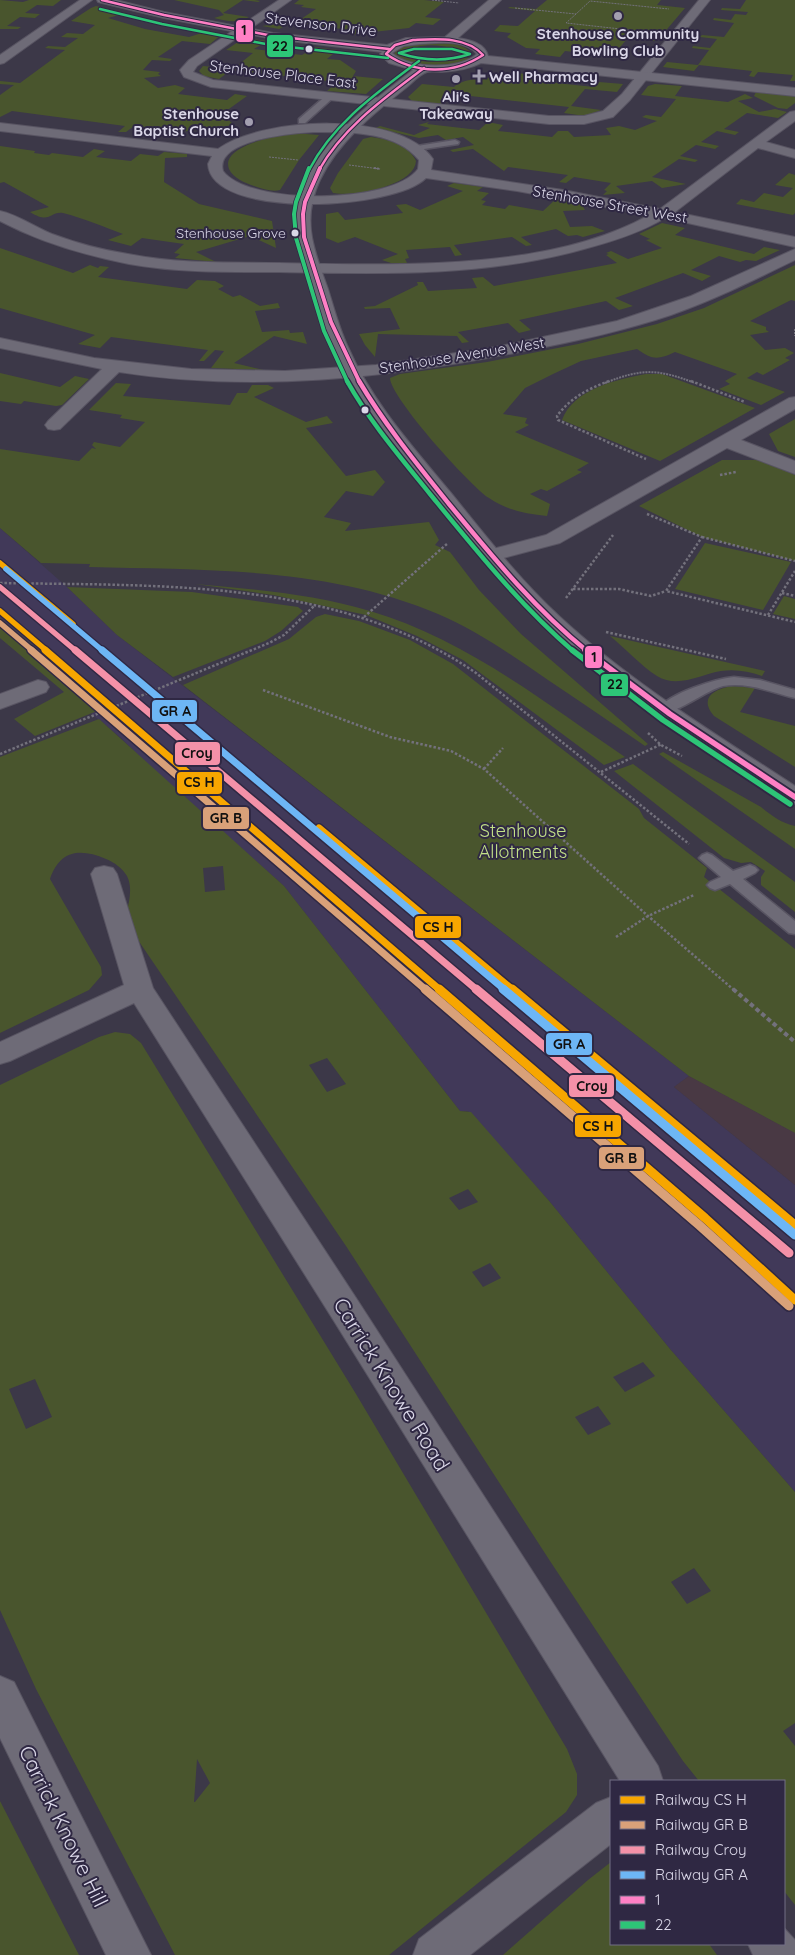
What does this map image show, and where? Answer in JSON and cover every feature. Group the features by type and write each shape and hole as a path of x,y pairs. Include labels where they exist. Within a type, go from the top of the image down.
{"street":[{"path":"0,60 87,0"},
{"name":"Stevenson Drive","path":"102,0 164,15 242,30 302,40 389,49"},
{"name":"Stenhouse Place East","path":"286,0 192,63 186,70 188,74 211,83 548,120 584,120 608,114 626,97 705,0"},
{"path":"448,40 493,3"},
{"path":"480,59 483,55 478,48 448,40 402,43 389,49 386,54 390,60 408,66 424,68 462,66 480,59 795,92"},
{"path":"424,68 350,129 324,163 306,200 303,214 304,227 312,269 336,342 350,371 364,396 386,428 492,555 550,620 598,660 665,709 795,796"},
{"path":"0,215 52,238 94,250 138,260 207,268 346,270 440,266 534,256 581,246 626,231 663,213 795,115"},
{"path":"0,127 220,153"},
{"path":"315,128 350,129 386,135 416,148 426,159 427,164 423,174 412,182 384,193 347,199 306,200 264,196 232,186 216,172 214,163 220,153 241,141 274,132 315,128"},
{"path":"755,143 795,154"},
{"name":"Stenhouse Street West","path":"423,174 488,182 663,213 795,242"},
{"name":"Stenhouse Avenue West","path":"0,342 115,366 177,374 228,377 282,376 350,371 454,359 519,348 600,330 665,311 795,254"},
{"path":"54,425 115,366"},
{"path":"492,555 553,539 626,505 675,471 795,402"},
{"path":"726,441 795,468"},
{"path":"0,702 38,687"},
{"name":"Carrick Knowe Road","path":"104,874 139,988 642,1780"},
{"path":"0,1054 139,988"},
{"name":"Carrick Knowe Hill","path":"0,1696 129,1955"},
{"path":"435,1955 610,1819"},
{"path":"771,1945 779,1955"}],"lane":[{"path":"302,121 331,96"},
{"path":"416,148 455,142"},
{"path":"665,709 708,687 726,681 748,682 795,694"},
{"path":"707,858 795,929"},
{"path":"714,885 750,870"}],"path":[{"path":"654,26 648,32 566,23 590,2 671,9 665,15"},
{"path":"493,3 576,14"},
{"path":"795,329 795,336"},
{"path":"675,471 562,423 558,420 557,416 567,404 594,387 624,376 652,371 662,372 776,413"},
{"path":"715,476 741,471"},
{"path":"727,660 550,620 573,589 626,505 702,537 795,561"},
{"path":"666,591 702,537"},
{"path":"364,617 428,560"},
{"path":"768,616 795,571"},
{"path":"0,583 199,589 273,597 364,617 414,637 454,659 502,693 707,858"},
{"path":"573,589 619,589 651,596 666,591 795,622"},
{"path":"782,593 795,596"},
{"path":"0,754 258,648 284,635 315,605"},
{"path":"263,690 390,737 451,751 484,769 648,916 795,1042"},
{"path":"602,772 661,744"},
{"path":"484,769 503,748"},
{"path":"616,937 648,916 714,885"}],"shaded area":[{"path":"0,528 67,587 117,635 689,1076 674,1087 795,1185 795,1492 670,1349 550,1202 468,1111 460,1111 284,886 150,767 121,738 0,638"},
{"path":"689,1076 795,1133 795,1185 674,1087"}],"green space":[{"path":"0,0 23,2 29,0 61,0 53,6 37,5 25,13 40,14 35,18 20,17 7,26 21,27 18,29 0,29"},
{"path":"174,0 243,0 223,13 249,17 236,21 214,18 224,15 219,10"},
{"path":"299,0 424,0 444,2 425,17 441,19 433,25 416,23 409,28 373,32 360,31 354,35 351,35 356,31 292,22 279,29 262,26 298,21 316,9 294,4"},
{"path":"547,0 661,0 657,5 685,8 657,41 628,38 614,54 621,57 565,51 560,57 535,54 540,49 526,48 507,37 511,33 494,31 500,25 518,26 535,11 508,8 536,9"},
{"path":"746,0 795,0 795,81 790,81 793,75 758,72 754,77 749,76 752,71 699,65 694,71 663,67 667,62 698,65 709,50 692,48 693,46 710,48 717,39 700,37 702,35 724,37 734,23 713,20 714,18 731,20 735,14 746,15 748,12 721,10 722,8 740,9"},
{"path":"96,6 126,13 108,18 145,29 189,37 208,31 222,34 210,44 182,41 158,57 172,59 170,61 152,60 143,70 160,72 158,74 161,76 144,78 158,88 175,85 185,88 178,94 227,100 235,94 247,96 222,114 234,125 172,133 167,137 163,136 169,130 134,126 126,132 118,132 125,126 12,111 0,117 0,95 14,85 0,84 0,81 20,83 65,50 45,48 48,46 65,47 78,38 61,37 67,33 83,34 95,25 71,21"},
{"path":"241,40 267,41 254,49 302,55 315,47 338,50 327,59 340,60 356,71 353,76 383,79 366,94 327,91 337,82 231,70 219,79 204,76 199,71 203,66 233,69 253,53 226,50"},
{"path":"432,43 459,45 472,54 436,45 417,47 407,52 407,56 423,61 470,58 453,64 431,66 409,63 394,54 397,50 406,46"},
{"path":"517,73 543,76 537,81 594,87 599,82 623,84 617,92 585,89 571,106 601,110 585,116 564,113 569,107 453,94 442,104 412,101 408,97 422,84 454,87 473,79 511,78"},
{"path":"655,84 682,86 675,96 728,102 745,94 753,98 738,101 759,112 775,109 787,112 778,118 747,113 724,129 739,132 735,135 717,131 701,142 719,146 715,149 696,145 680,156 698,160 695,162 679,159 652,177 686,184 662,188 652,181 616,186 625,193 603,195 607,191 604,190 611,183 574,177 566,183 559,182 568,175 508,167 504,171 473,149 453,152 450,150 474,145 463,137 446,140 438,135 419,138 376,128 380,126 414,135 430,128 418,125 429,122 427,124 479,130 488,122 503,125 498,131 552,137 558,131 568,131 574,137 611,135 606,128 619,126 635,130 657,121 642,117 646,115 661,117 676,99 641,95 648,86"},
{"path":"756,92 792,96 795,97 795,103 787,109 778,108 754,96"},
{"path":"294,133 319,135 299,160 280,190 267,190 251,185 233,175 229,169 229,161 233,154 242,148 265,139"},
{"path":"371,137 384,139 403,147 413,155 416,161 413,170 405,177 381,188 354,193 333,193 330,188 338,173 363,139"},
{"path":"0,146 49,155 52,153 83,157 94,149 105,151 96,157 131,161 140,154 158,156 164,152 187,154 187,157 165,158 164,182 199,204 272,221 276,248 250,236 196,252 216,262 175,258 180,254 174,253 184,244 142,238 131,246 108,240 123,234 78,217 63,213 46,218 37,216 30,212 49,207 4,182 0,183"},
{"path":"789,173 795,175 795,213 793,215 736,204 741,199 754,202 764,193 783,197 793,188 775,185"},
{"path":"454,183 483,187 477,191 489,193 481,200 486,201 482,205 505,209 509,205 543,211 557,198 581,203 585,210 563,211 570,227 592,226 605,231 583,237 577,235 568,236 556,229 521,237 532,245 526,246 512,237 454,245 462,255 455,256 450,247 406,250 409,258 405,259 407,263 391,263 382,260 398,254 355,237 338,243 326,238 326,214 338,212 345,220 403,213 396,205 406,204 420,210 463,191 447,186"},
{"path":"662,223 685,228 675,235 754,254 764,247 780,250 756,261 746,260 740,262 719,256 691,270 711,276 702,281 683,273 615,298 633,306 619,310 606,301 519,320 531,330 519,333 508,323 458,332 469,342 462,343 457,336 378,334 375,357 359,334 400,329 390,308 365,309 364,307 375,306 418,285 417,282 423,282 428,291 477,288 472,278 483,277 494,286 617,263 606,253 611,251 628,259 662,248 639,234"},
{"path":"0,248 73,273 90,265 98,268 100,266 109,267 98,277 187,289 197,280 215,281 224,286 218,289 233,297 240,295 260,306 278,303 280,308 255,311 262,332 289,330 290,333 303,332 307,344 274,336 234,363 264,370 211,368 224,351 215,350 204,361 199,361 208,350 111,337 100,348 78,344 95,335 0,308"},
{"path":"795,265 795,301 791,300 750,321 766,327 766,330 769,332 750,335 765,350 785,348 794,353 785,358 790,360 763,375 757,372 747,378 785,392 761,405 719,389 730,384 725,381 737,374 675,352 655,358 637,349 581,361 525,388 503,414 527,418 525,423 529,425 515,432 589,463 577,470 582,472 547,491 541,489 530,494 550,504 547,516 524,513 509,508 489,498 479,490 449,460 416,421 393,388 390,378 400,374 487,362 578,344 657,324 704,308"},
{"path":"0,373 60,387 75,376 89,379 62,405 56,406 24,401 21,404 0,401"},
{"path":"646,374 662,374 755,408 660,461 562,420 576,400 586,393 610,383"},
{"path":"116,383 131,384 123,396 230,405 237,393 247,393 252,385 268,385 274,388 254,397 306,422 327,416 333,423 306,428 346,476 375,470 385,482 373,496 346,491 324,517 351,523 345,531 429,522 439,540 435,545 450,552 479,590 521,634 648,744 645,746 481,636 438,614 396,599 354,587 266,574 178,569 89,567 90,564 41,563 0,528 0,449 79,461 92,448 96,449 92,445 94,442 120,447 145,422 120,418 122,415 89,410"},
{"path":"795,419 795,457 778,451 769,434"},
{"path":"722,460 759,460 795,475 795,561 702,537 639,506"},
{"path":"705,543 791,562 763,610 675,589"},
{"path":"195,584 261,590 327,600 370,611 405,623 439,638 503,674 625,757 604,765 463,660 417,636 366,615 273,595"},
{"path":"67,587 192,592 298,607 303,611 281,631 265,641 173,677 117,635"},
{"path":"784,596 795,599 795,619 773,614"},
{"name":"Stenhouse Allotments","path":"325,614 359,621 410,640 453,664 639,809 644,818 707,868 704,877 795,949 795,1133 689,1076 183,685 289,639 316,617"},
{"path":"0,618 107,707 35,736 14,719 64,692 0,638"},
{"path":"610,636 765,671 762,676 731,670 689,680 665,680 645,667"},
{"path":"731,686 755,688 740,712 795,726 795,767 714,716 708,704 710,696 719,690"},
{"path":"99,719 284,886 460,1111 471,1112 550,1202 670,1349 795,1492 795,1723 783,1731 795,1746 795,1905 785,1892 785,1780 698,1780 683,1761 550,1561 346,1246 138,940 126,915 130,885 127,876 121,868 106,859 88,853 72,854 59,862 50,879 101,967 102,975 89,990 0,1033 0,757","holes":["223,866 225,890 205,892 203,868","327,1058 346,1084 327,1092 309,1065","468,1189 478,1202 459,1210 449,1198","490,1263 501,1278 483,1287 472,1272","643,1362 655,1376 625,1392 613,1377","598,1406 611,1424 588,1435 575,1417","694,1568 711,1591 687,1604 671,1582"]},
{"path":"663,752 761,807 777,819 795,826 795,849 659,754"},
{"path":"633,764 795,882 795,912 761,885 761,877 765,871 751,862 741,863 724,858 614,771"},
{"path":"115,1032 130,1034 141,1043 356,1394 567,1749 577,1774 577,1795 566,1812 389,1955 175,1955 36,1689 0,1610 0,1085 99,1037","holes":["35,1379 52,1417 26,1429 9,1389","197,1759 210,1783 194,1802"]},
{"path":"0,1801 79,1955 0,1955"},
{"path":"610,1863 610,1945 710,1945 717,1955 503,1955"}],"transit line":[{"name":"1","path":"102,0 164,15 273,36 389,49"},
{"name":"22","path":"100,9 162,24 271,45 388,58"},
{"name":"1","path":"413,40 432,40 467,43 483,55 461,67 434,70 408,66 386,54 395,45 401,43 413,40"},
{"name":"22","path":"414,49 452,49 470,54 453,59 425,60 399,53 414,49"},
{"name":"22","path":"419,61 363,106 328,140 314,159 303,180 296,202 294,226 298,249 332,352 352,391 403,461 485,562 543,624 571,650 663,720 790,804"},
{"name":"1","path":"424,68 388,95 353,126 324,161 313,181 305,202 302,225 306,248 331,322 354,373 382,418 416,463 506,572 552,621 580,646 639,692 795,797"},
{"path":"0,563 73,624"},
{"path":"6,569 795,1235"},
{"path":"0,611 705,1218 795,1300"},
{"path":"0,623 699,1225 789,1306"},
{"path":"319,828 795,1225"}],"rail line":[{"name":"Croy","path":"0,587 789,1253"}],"place":[{"name":"Stenhouse Community Bowling Club","path":"618,16"},
{"name":"Well Pharmacy","path":"479,76"},
{"name":"Ali's Takeaway","path":"456,79"},
{"name":"Stenhouse Baptist Church","path":"249,122"},
{"name":"Stenhouse Grove","path":"295,233"}]}
